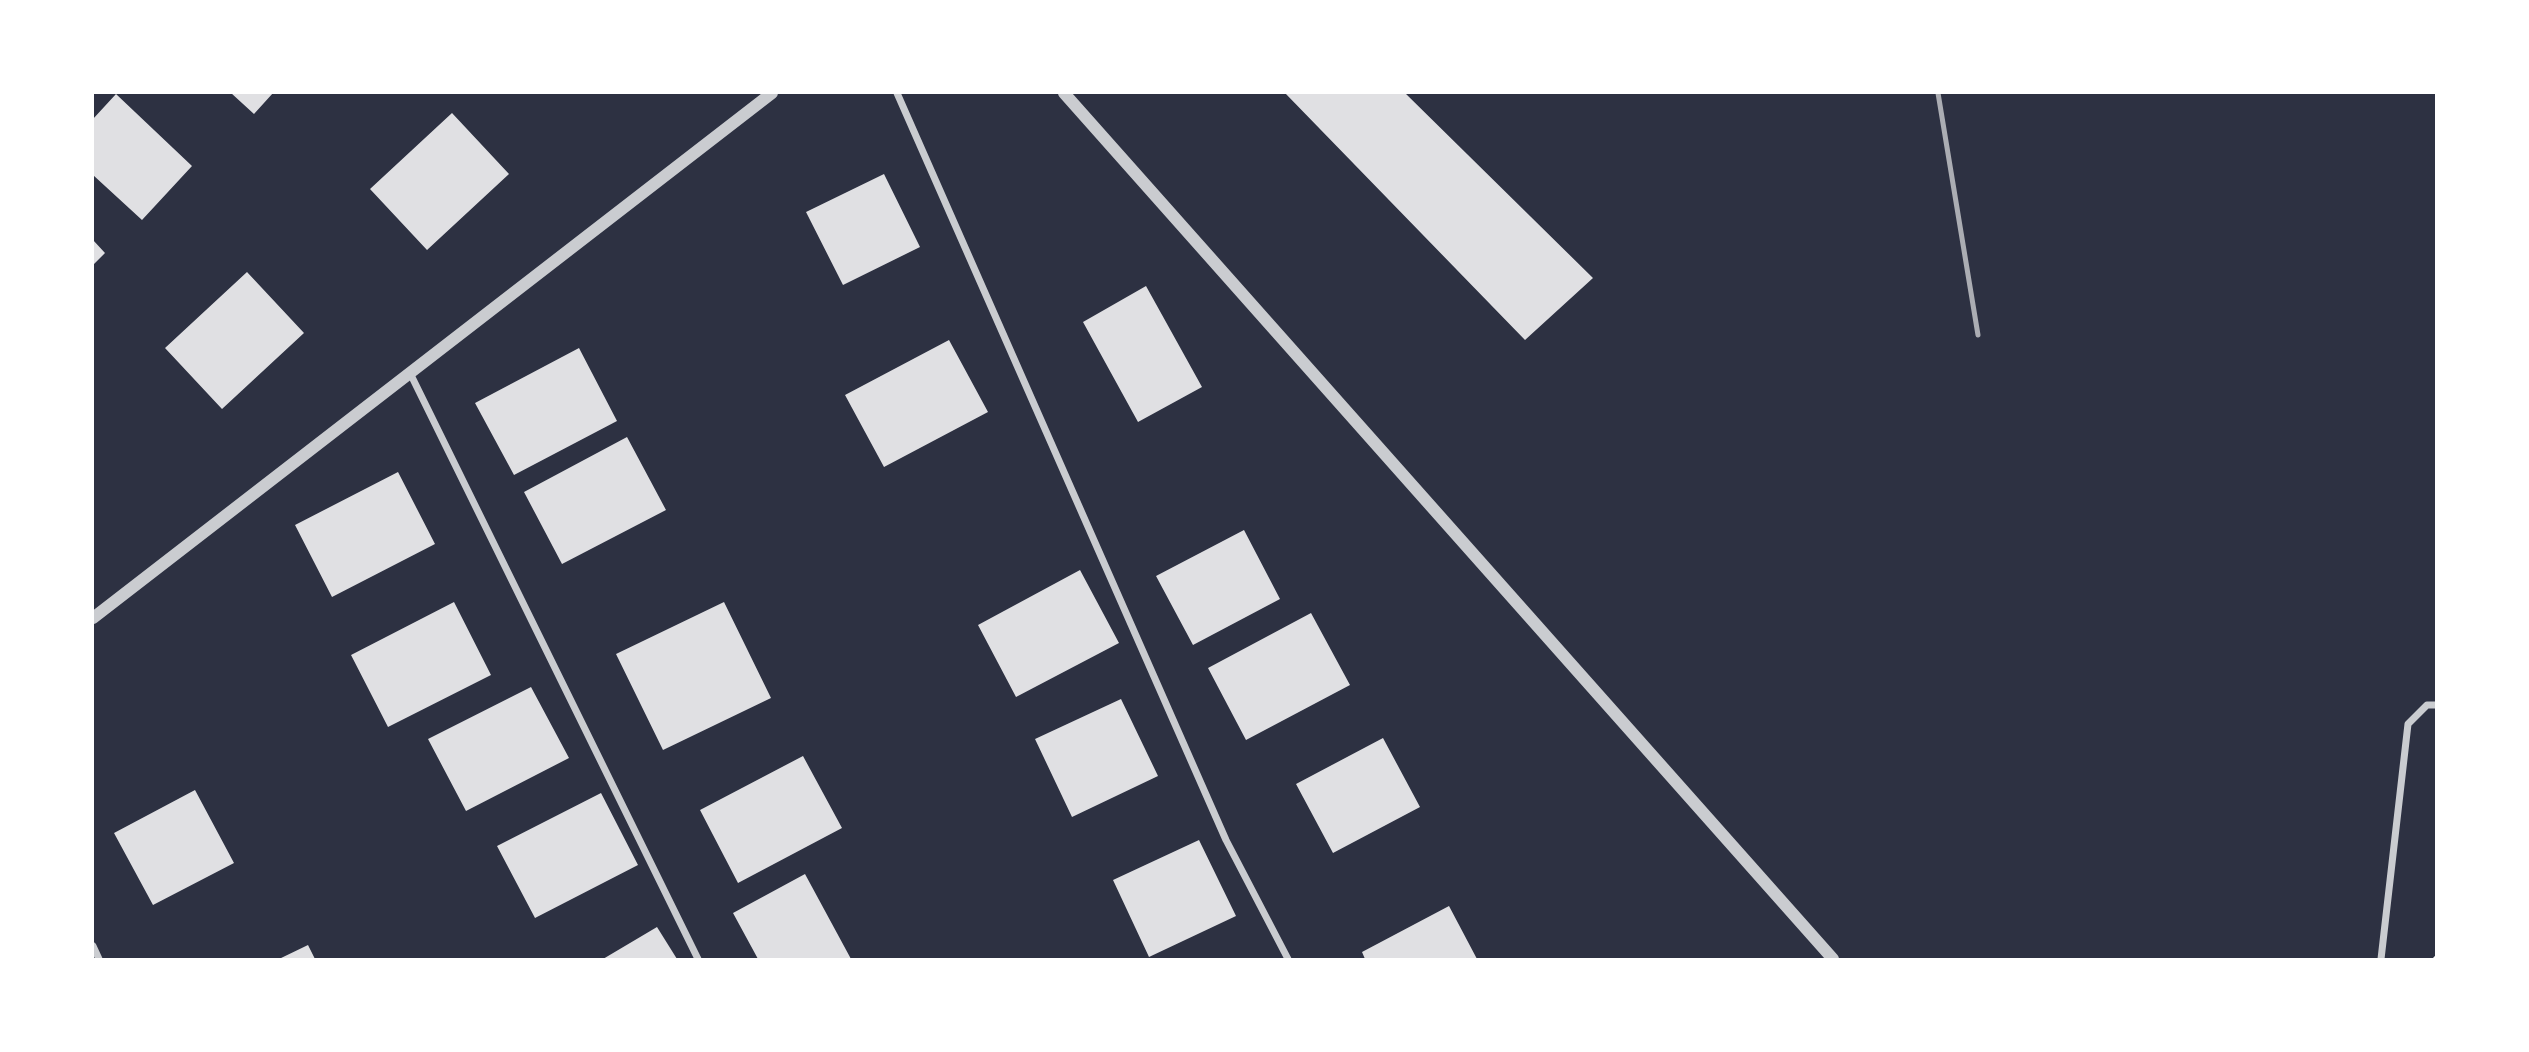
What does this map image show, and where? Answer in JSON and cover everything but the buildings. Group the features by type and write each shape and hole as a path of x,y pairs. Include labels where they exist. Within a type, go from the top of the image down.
{"street":[{"path":"93,618 772,93"},
{"path":"897,93 1226,840 1288,959"},
{"path":"1064,93 1833,959"},
{"path":"410,373 698,959"},
{"path":"2381,959 2408,724 2427,705 2436,705"},
{"path":"93,946 99,959"}],"railway":[{"path":"1938,93 1978,335"}]}
